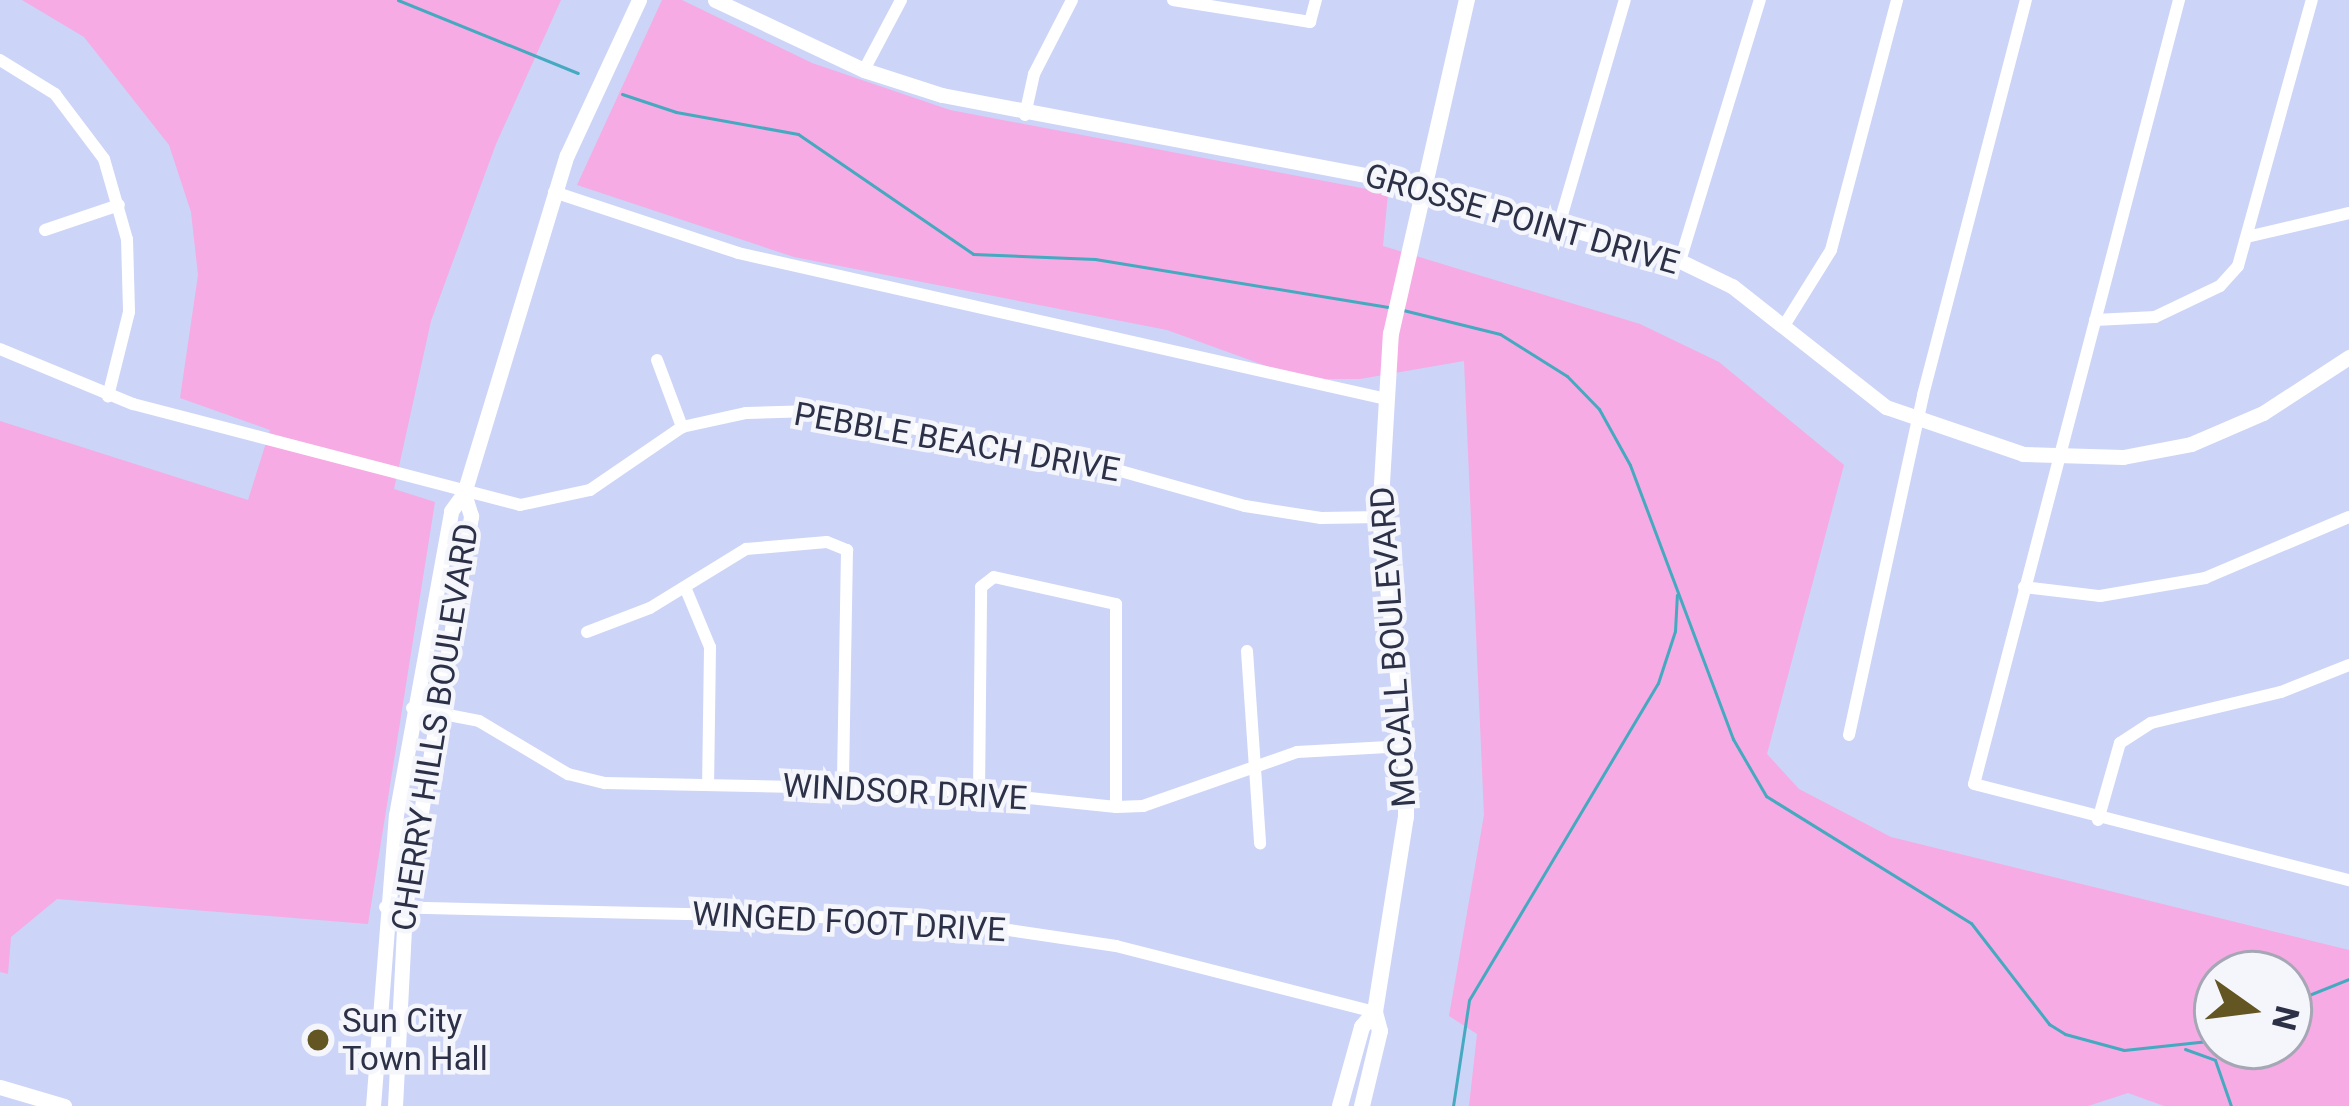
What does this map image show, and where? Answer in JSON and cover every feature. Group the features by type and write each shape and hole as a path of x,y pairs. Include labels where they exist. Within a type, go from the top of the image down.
{"main road":[{"name":"MCCALL BOULEVARD","path":"1362,1106 1381,1031 1376,1012 1406,818 1406,746 1380,518 1391,334 1419,184 1468,0"},
{"name":"MCCALL BOULEVARD","path":"1340,1106 1362,1027 1376,1012"}],"street":[{"name":"CHERRY HILLS BOULEVARD","path":"373,1106 385,907 411,708 451,511 464,493 554,192 639,0"},
{"name":"GROSSE POINT DRIVE","path":"715,0 864,70 1025,116 1419,184 1680,261 1785,324 1862,392 1920,424 2059,458 2122,457 2191,444 2263,413 2349,357"},
{"path":"864,70 901,0"},
{"path":"1025,116 1034,74 1072,0"},
{"path":"1173,0 1310,22 1316,0"},
{"path":"1559,225 1625,0"},
{"path":"1680,261 1760,0"},
{"path":"1785,324 1831,250 1897,0"},
{"path":"1849,735 1920,424 2026,0"},
{"path":"2179,0 1974,784 2098,820 2348,879"},
{"path":"2095,320 2156,317 2220,286 2251,236 2312,0"},
{"path":"0,60 55,94 104,159 118,205 129,312 108,396"},
{"path":"554,192 737,253 1386,399"},
{"path":"45,230 118,205"},
{"path":"2251,236 2349,213"},
{"name":"PEBBLE BEACH DRIVE","path":"0,350 108,396 520,506 590,490 682,428 746,413 813,411 1060,454 1245,506 1380,518"},
{"path":"657,360 682,428"},
{"name":"CHERRY HILLS BOULEVARD","path":"395,1106 404,907 432,712 471,516 464,493"},
{"path":"2024,587 2101,596 2205,578 2349,517"},
{"path":"587,632 685,587 746,550 826,542 847,550 843,786"},
{"path":"979,793 981,587 994,578 1116,604 1116,807"},
{"path":"685,587 710,647 708,784"},
{"path":"1247,651 1259,761 1260,844"},
{"path":"2098,820 2120,743 2150,723 2281,692 2349,664"},
{"name":"WINDSOR DRIVE","path":"411,708 502,730 568,774 605,783 843,786 1116,807 1143,806 1259,761 1343,746 1406,746"},
{"name":"WINGED FOOT DRIVE","path":"385,907 942,920 1116,946 1376,1012"},
{"path":"0,1087 64,1106"}],"shaded area":[{"path":"22,0 561,0 496,144 431,321 394,489 435,502 368,924 57,899 11,937 8,974 0,972 0,421 248,500 270,430 180,398 198,275 191,212 169,145 84,37"},
{"path":"662,0 682,0 812,63 950,110 1388,193 1383,246 1640,324 1719,362 1844,465 1767,754 1799,789 1891,837 2349,950 2349,1106 2164,1106 2128,1093 2088,1106 1469,1106 1477,1034 1449,1016 1484,815 1464,361 1360,379 1302,379 1167,330 794,257 577,185"}],"waterway":[{"path":"398,0 578,73"},
{"path":"622,94 676,112 798,134 973,254 1095,259 1388,307"},
{"path":"1403,310 1500,334 1567,376 1599,409 1630,465 1733,739 1766,796 1971,923 2049,1024 2065,1034 2124,1050 2193,1043"},
{"path":"1453,1106 1469,1000 1658,683 1675,631 1677,595"},
{"path":"2313,993 2349,979"},
{"path":"2185,1049 2215,1060 2231,1106"}],"place":[{"name":"Sun City Town Hall","path":"318,1040"}]}
